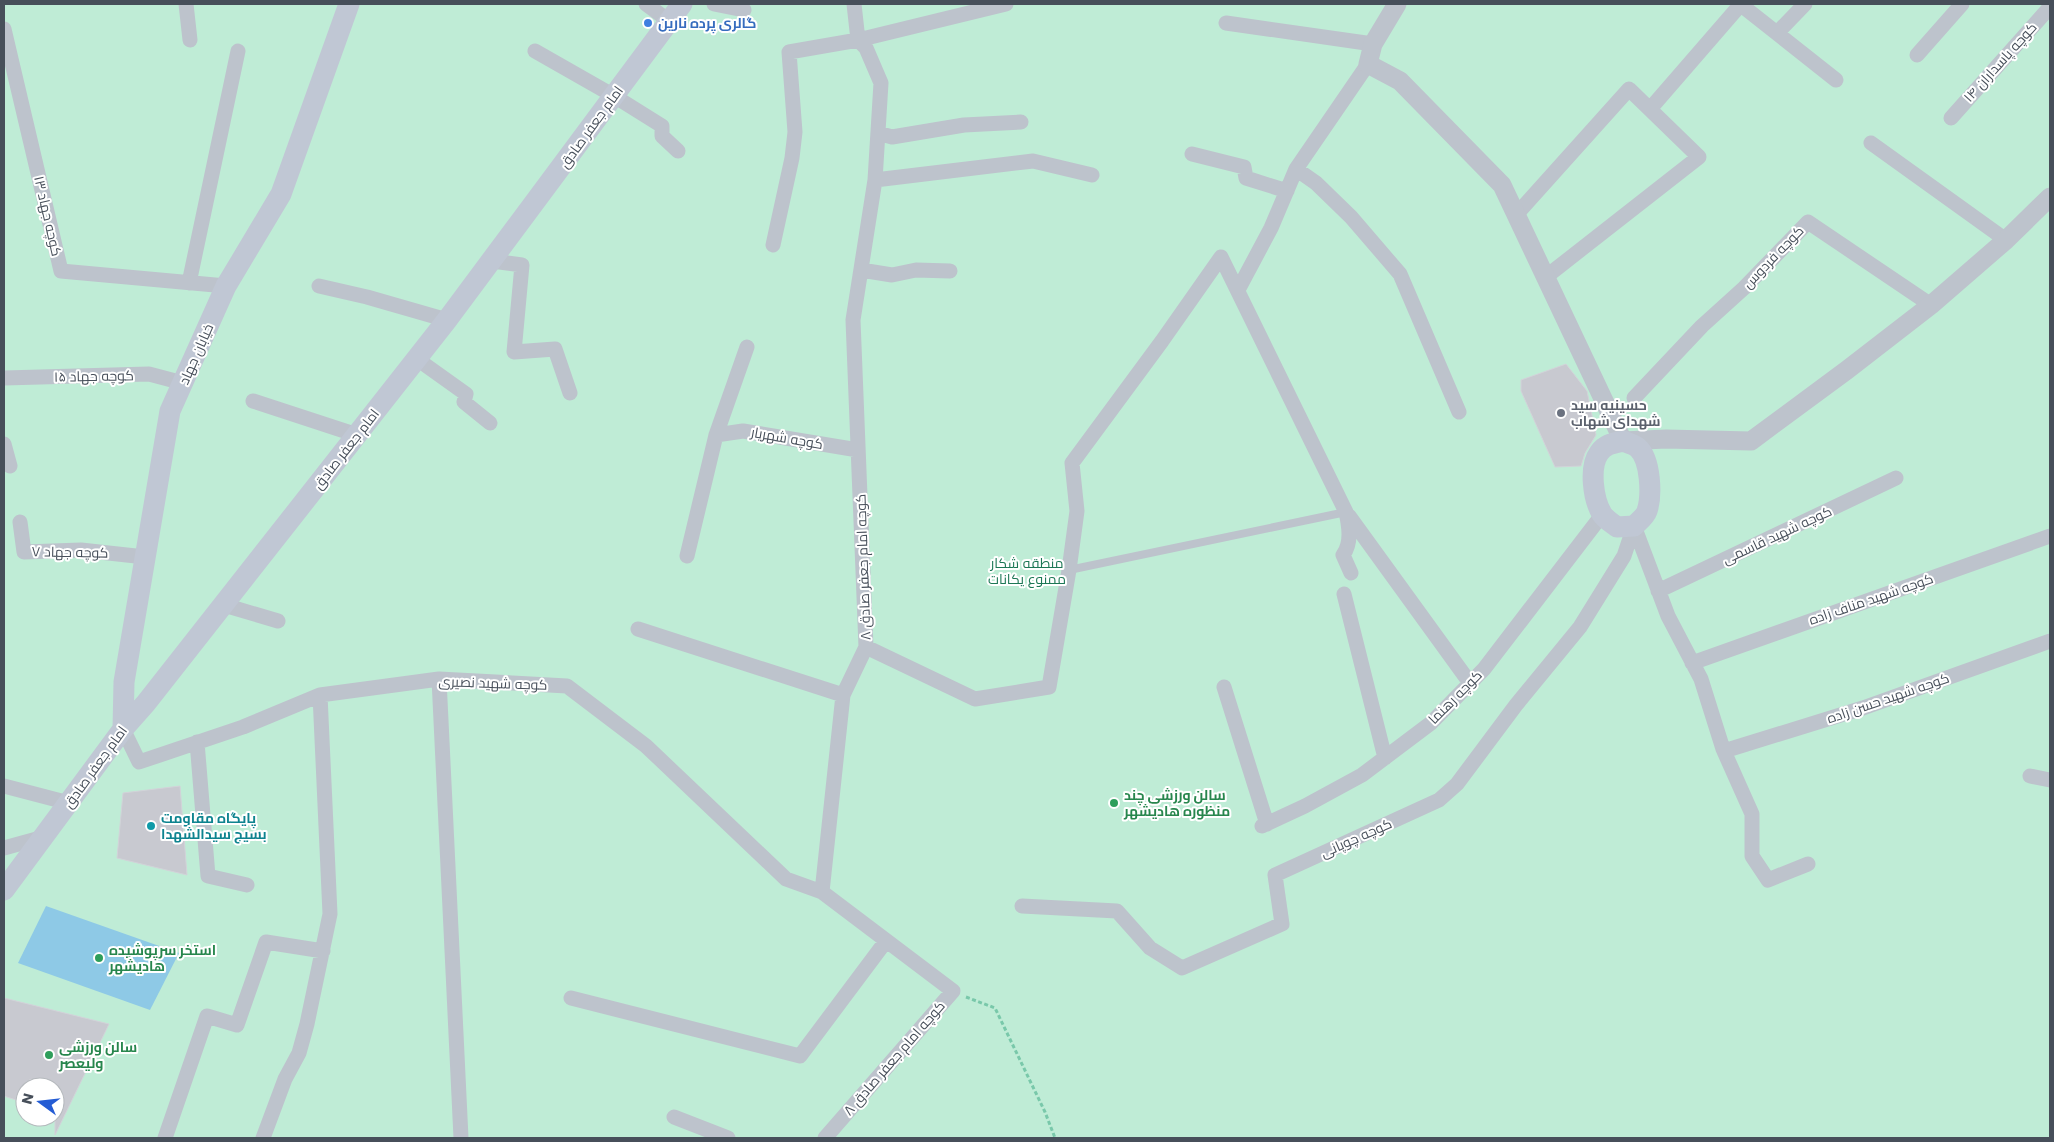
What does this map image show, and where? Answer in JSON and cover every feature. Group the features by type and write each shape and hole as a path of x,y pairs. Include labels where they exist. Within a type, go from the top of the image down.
{"main road":[{"name":"خیابان جهاد","path":"123,729 124,682 170,411 226,286 281,194 349,4"},
{"name":"امام جعفر صادق","path":"4,890 123,729 224,605 447,320 682,4"},
{"path":"1624,441 1638,448 1645,460 1649,478 1646,513 1634,526 1617,527 1602,515 1594,495 1594,472 1599,453 1609,444 1624,441"}],"street":[{"path":"186,4 190,40"},
{"path":"646,4 669,21"},
{"path":"714,4 744,10"},
{"name":"کوچه امام جعفر صادق ۸","path":"824,1138 953,991 822,892 843,695 866,648 853,320 875,180 881,83 866,48 858,40 854,4"},
{"path":"773,245 792,158 795,132 789,52 858,40 1006,4"},
{"path":"1238,290 1271,228 1296,169 1368,64 1373,44 1398,4"},
{"path":"1650,109 1740,4 1836,80"},
{"path":"1777,33 1804,4"},
{"path":"1917,55 1962,4"},
{"name":"کوچه پاسداران ۱۴","path":"1951,118 2050,7"},
{"path":"1226,22 1373,44"},
{"name":"کوچه جهاد ۱۳","path":"4,29 61,271 226,286"},
{"path":"189,283 238,51"},
{"path":"535,51 662,126 662,136 678,151"},
{"path":"1368,64 1400,81 1502,185 1624,441 1666,439 1751,441 1931,305 2006,240 2050,197"},
{"path":"1516,215 1629,89 1699,157 1547,276"},
{"path":"878,132 892,138 964,125 1021,122"},
{"path":"1871,143 2006,240"},
{"path":"1192,154 1244,167 1246,178 1287,191"},
{"path":"875,180 1033,161 1092,175"},
{"path":"1296,169 1316,183 1351,217 1400,274 1460,412"},
{"name":"کوچه فردوس","path":"1634,398 1702,326 1744,288 1808,222 1931,305"},
{"path":"866,648 975,699 1049,687 1077,511 1072,463 1221,257 1346,512 1470,683"},
{"path":"492,261 522,265 514,352 555,349 570,393"},
{"path":"861,270 892,275 916,270 950,271"},
{"path":"319,286 367,297 447,320"},
{"path":"688,556 716,435 746,347"},
{"path":"417,359 466,394 464,402 490,423"},
{"name":"کوچه جهاد ۱۵","path":"4,378 149,374 183,382"},
{"path":"253,401 357,435"},
{"name":"کوچه شهریار","path":"716,435 742,431 858,450"},
{"path":"4,444 10,466"},
{"name":"کوچه شهید قاسمی","path":"1658,591 1896,478"},
{"path":"1346,512 1349,529 1347,550 1343,555 1351,573"},
{"name":"کوچه رهنما","path":"1224,687 1264,825 1362,775 1432,723 1484,669 1602,515"},
{"name":"کوچه جهاد ‍۷","path":"20,522 24,552 81,550 145,556"},
{"path":"1634,526 1658,591 1701,679 1724,751 1752,814 1752,856 1768,880 1808,864"},
{"name":"کوچه چوپانی","path":"1022,906 1117,911 1150,948 1182,968 1282,924 1275,875 1438,800 1457,784 1516,705 1580,627 1624,556 1634,526"},
{"name":"کوچه شهید مناف زاده","path":"1692,663 2050,536"},
{"path":"1344,594 1385,758"},
{"path":"224,605 278,622"},
{"path":"638,629 843,695"},
{"name":"کوچه شهید حسن زاده","path":"1724,751 1864,708 2050,641"},
{"path":"439,679 461,1138"},
{"name":"کوچه شهید نصیری","path":"123,729 139,762 243,726 320,695 439,679 567,686 646,746 786,879 822,892"},
{"path":"263,1138 285,1078 299,1053 330,914 320,695"},
{"path":"197,742 208,876 247,885"},
{"path":"2030,776 2050,780"},
{"path":"4,786 69,803"},
{"path":"4,848 44,837"},
{"path":"571,998 800,1056 886,941"},
{"path":"165,1138 207,1016 238,1025 266,942 323,951"},
{"path":"674,1117 728,1138"}],"lane":[{"path":"1069,570 1346,512"}],"path":[{"path":"953,991 995,1008 1045,1112 1055,1138"}],"green space":[{"name":"منطقه شکار ممنوع یکانات","path":"4,4 2050,4 2050,1138 4,1138"}],"water":[{"name":"استخر سرپوشیده هادیشهر","path":"46,906 179,953 150,1010 18,963"}],"building":[{"name":"حسینیه سید شهدای شهاب","path":"1566,364 1587,391 1596,435 1585,453 1581,466 1555,467 1521,391 1521,380"},
{"name":"پایگاه مقاومت بسیج سیدالشهدا","path":"180,786 187,875 117,858 123,793"},
{"name":"سالن ورزشی ولیعصر","path":"4,998 109,1024 65,1114 65,1077 15,1077 15,1100 4,1096"}],"place":[{"name":"گالری پرده نارین","path":"648,23"},
{"name":"حسینیه سید شهدای شهاب","path":"1561,413"},
{"name":"سالن ورزشی چند منظوره هادیشهر","path":"1114,803"},
{"name":"پایگاه مقاومت بسیج سیدالشهدا","path":"151,826"},
{"name":"استخر سرپوشیده هادیشهر","path":"99,958"},
{"name":"سالن ورزشی ولیعصر","path":"49,1055"}]}
